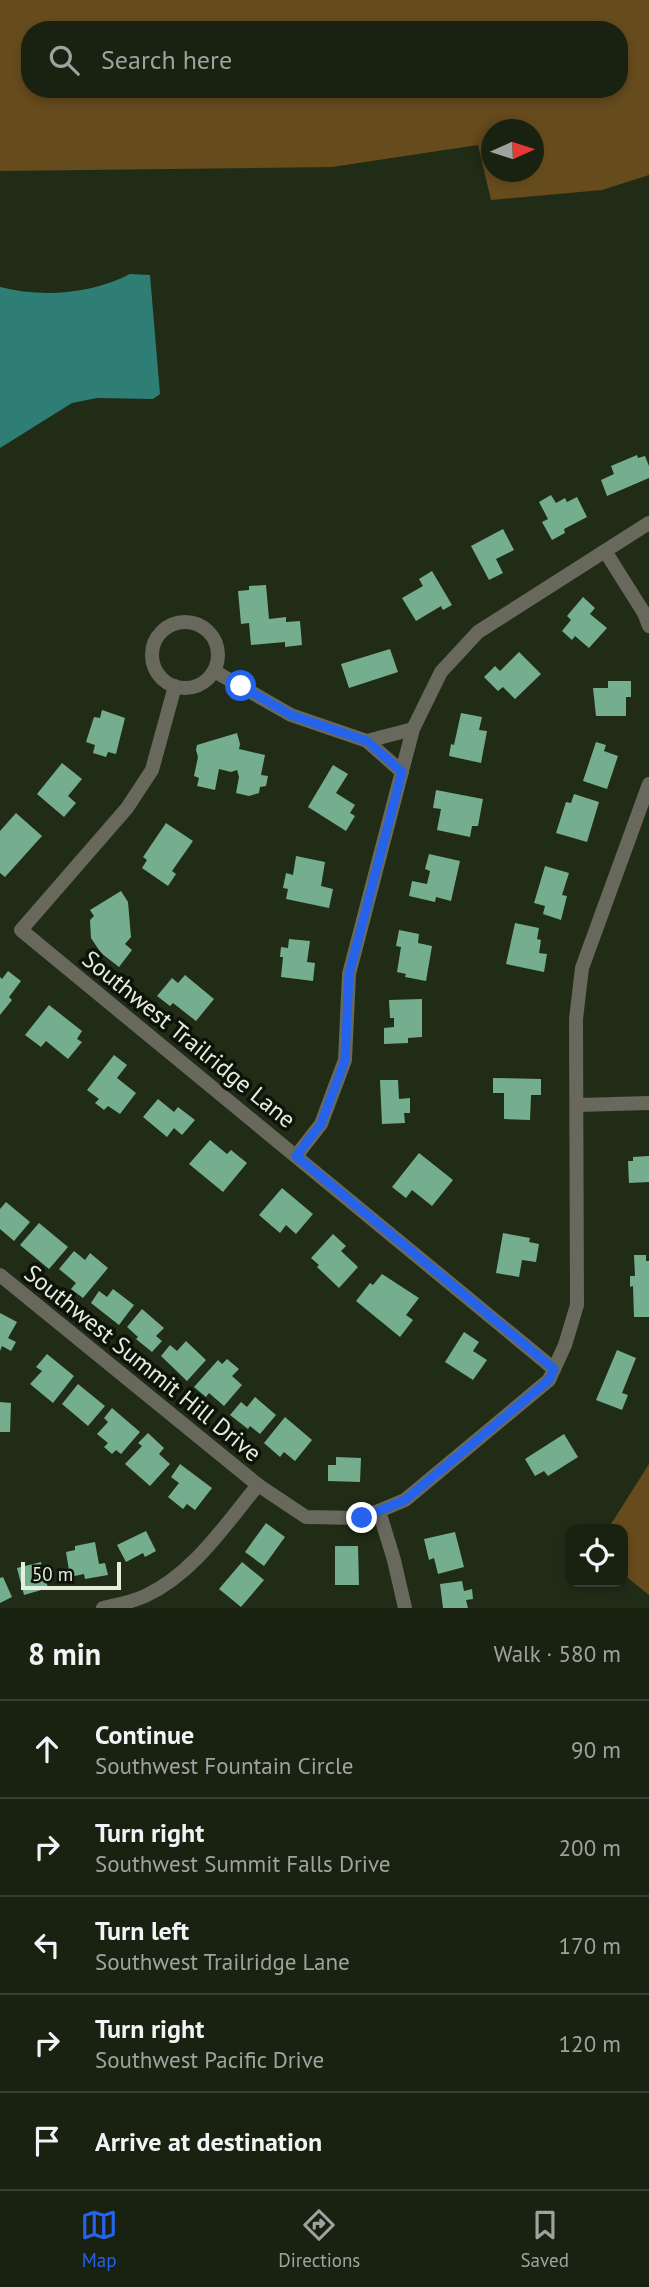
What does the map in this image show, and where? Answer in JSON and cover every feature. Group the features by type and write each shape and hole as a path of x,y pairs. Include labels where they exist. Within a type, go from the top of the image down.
{"street":[{"path":"296,1156 321,1124 345,1060 349,974 413,729 440,672 478,632 649,523"},
{"path":"605,551 644,613 649,626"},
{"path":"177,623 198,625 207,631 217,650 214,671 197,686 175,686 158,674 153,664 152,654 160,634 177,623"},
{"path":"214,671 291,715 367,741 402,772"},
{"name":"Southwest Trailridge Lane","path":"175,686 152,770 127,808 21,930 554,1369"},
{"path":"367,741 413,729"},
{"name":"Southwest Summit Hill Drive","path":"0,1276 258,1485 306,1517 362,1518 405,1500 549,1380 565,1345 577,1305 576,1019 582,968 649,783"},
{"path":"577,1105 649,1103"},
{"path":"108,1607 144,1597 179,1575 258,1485"},
{"path":"379,1511 405,1608"}],"shaded area":[{"path":"0,0 649,0 649,175 602,190 491,200 487,182 544,182 544,119 481,119 481,158 478,145 332,167 0,171"},
{"path":"649,1464 649,1595 628,1578 628,1524 611,1524"}],"water":[{"path":"130,274 150,275 160,394 153,399 97,398 72,403 0,448 0,287 33,292 66,292 100,286"}],"building":[{"path":"637,455 638,458 645,456 649,466 649,478 607,496 601,480 614,474 611,466"},
{"path":"551,495 556,503 565,498 567,502 577,497 587,517 564,529 565,533 552,540 542,522 548,519 539,502"},
{"path":"503,529 514,550 496,559 503,573 489,580 471,546"},
{"path":"432,571 452,605 443,610 441,606 416,621 402,598 423,586 419,579"},
{"path":"266,585 269,619 286,617 286,622 300,621 302,645 285,647 285,642 251,645 249,623 241,624 238,591 249,590 249,586"},
{"path":"583,597 595,608 590,614 607,628 589,648 575,636 572,640 562,631 571,620 567,616"},
{"path":"390,649 398,672 349,688 341,664"},
{"path":"519,652 541,674 515,699 503,687 498,691 484,677 495,666 500,671"},
{"path":"608,681 631,681 631,697 626,697 626,716 596,716 593,688 608,688"},
{"path":"102,710 125,718 116,754 108,752 106,757 93,753 95,745 86,742 94,717 100,718"},
{"path":"461,713 482,717 479,730 487,731 481,763 449,756"},
{"path":"237,733 239,749 265,755 261,775 268,776 266,786 260,787 259,793 249,796 236,793 239,777 237,770 231,772 219,769 215,790 197,786 199,778 194,776 198,757 197,745"},
{"path":"596,742 606,745 604,751 618,756 607,789 583,781"},
{"path":"62,763 82,779 68,796 76,803 64,817 37,794"},
{"path":"333,765 348,774 336,793 355,805 350,813 355,816 346,831 308,807"},
{"path":"436,790 483,799 478,826 472,826 470,837 437,830 441,809 433,808"},
{"path":"574,794 599,802 587,842 556,833 566,802 571,803"},
{"path":"16,813 42,836 5,877 0,873 0,831"},
{"path":"166,823 193,841 172,871 176,874 168,886 142,868 147,860 143,857"},
{"path":"429,854 460,861 451,901 436,897 435,902 409,896 412,881 427,884 430,871 425,869"},
{"path":"296,856 325,862 321,886 333,889 329,908 286,899 288,889 283,888 286,873 293,875"},
{"path":"545,866 569,873 562,895 567,896 561,920 543,914 545,906 534,903"},
{"path":"121,891 128,902 131,937 125,944 132,950 119,967 101,953 91,938 90,920 94,916 90,910"},
{"path":"515,923 539,928 539,953 547,954 544,972 506,964"},
{"path":"399,930 419,934 418,943 432,946 426,981 405,977 406,974 397,972 401,947 396,946"},
{"path":"289,939 310,941 307,962 315,963 313,981 281,977 281,947 288,948"},
{"path":"8,971 21,981 9,997 12,1000 0,1015 0,977 2,979"},
{"path":"185,975 214,999 196,1021 173,1003 170,1006 157,996 172,978 178,983"},
{"path":"422,999 422,1037 408,1038 408,1043 384,1044 384,1028 394,1027 394,1018 390,1018 389,1000"},
{"path":"49,1005 82,1031 77,1039 82,1042 68,1059 46,1041 41,1047 25,1035"},
{"path":"114,1055 127,1065 117,1078 136,1093 120,1114 108,1106 104,1110 95,1103 99,1099 87,1090"},
{"path":"493,1078 541,1079 541,1095 531,1095 530,1120 504,1119 504,1093 493,1093"},
{"path":"380,1080 398,1080 399,1099 410,1098 410,1113 404,1113 405,1123 382,1124"},
{"path":"158,1099 174,1112 178,1107 195,1120 182,1135 174,1128 167,1137 143,1117"},
{"path":"210,1140 227,1154 231,1150 247,1163 223,1192 189,1164"},
{"path":"419,1153 453,1180 432,1206 412,1190 406,1198 392,1187"},
{"path":"649,1156 649,1182 629,1183 628,1161 633,1161 633,1157"},
{"path":"282,1188 313,1214 296,1234 286,1225 280,1233 259,1215"},
{"path":"6,1202 30,1222 14,1241 0,1229 0,1209"},
{"path":"39,1223 68,1247 49,1269 20,1245"},
{"path":"503,1233 530,1238 529,1242 539,1244 536,1262 522,1260 519,1277 496,1273"},
{"path":"333,1234 346,1246 341,1251 358,1267 339,1288 311,1258"},
{"path":"74,1251 85,1260 90,1253 108,1268 83,1298 71,1289 76,1283 59,1269"},
{"path":"634,1255 646,1255 646,1261 649,1261 649,1317 634,1317 630,1276 635,1276"},
{"path":"382,1274 419,1298 406,1315 413,1320 400,1337 356,1301 370,1283 373,1285"},
{"path":"113,1289 134,1305 119,1325 91,1303 99,1291 107,1297"},
{"path":"142,1309 164,1328 156,1336 162,1341 152,1352 136,1339 138,1337 127,1327"},
{"path":"0,1313 17,1322 8,1338 16,1342 11,1351 2,1346 0,1351"},
{"path":"464,1332 479,1342 473,1351 487,1360 473,1380 445,1362"},
{"path":"186,1341 206,1360 187,1381 161,1356 170,1345 177,1351"},
{"path":"617,1350 636,1358 622,1393 628,1395 622,1410 596,1400"},
{"path":"47,1354 74,1376 53,1403 30,1384 42,1371 36,1367"},
{"path":"227,1359 239,1369 232,1376 242,1385 224,1406 209,1393 206,1397 194,1387 218,1360 222,1364"},
{"path":"78,1384 105,1406 88,1426 62,1404"},
{"path":"255,1397 276,1415 260,1434 250,1426 248,1429 230,1415 241,1402 247,1407"},
{"path":"0,1402 11,1403 10,1432 0,1432"},
{"path":"112,1408 140,1432 121,1454 116,1450 112,1454 104,1447 108,1443 97,1434 108,1422 104,1418"},
{"path":"285,1417 312,1440 295,1461 284,1452 280,1457 264,1443"},
{"path":"148,1433 164,1448 159,1454 170,1464 150,1486 125,1464 142,1446 138,1443"},
{"path":"564,1434 578,1457 548,1476 544,1471 535,1476 525,1459"},
{"path":"336,1457 361,1458 360,1482 328,1481 328,1465 336,1465"},
{"path":"180,1464 212,1488 195,1510 187,1504 183,1509 168,1497 179,1483 171,1477"},
{"path":"266,1523 285,1537 264,1566 245,1552"},
{"path":"146,1531 156,1551 145,1557 143,1553 126,1562 117,1545"},
{"path":"455,1532 464,1567 438,1574 434,1558 429,1560 424,1539"},
{"path":"95,1542 99,1564 105,1563 108,1575 85,1579 84,1574 70,1577 66,1552 75,1550 75,1546"},
{"path":"335,1546 358,1546 359,1585 335,1585"},
{"path":"41,1562 48,1588 24,1595 17,1568"},
{"path":"242,1562 264,1580 241,1607 219,1589"},
{"path":"3,1577 12,1597 0,1603 0,1578"},
{"path":"462,1581 464,1591 472,1589 473,1599 466,1600 468,1608 443,1608 440,1584"}],"route":[{"path":"241,686 291,715 367,741 402,772 349,974 345,1060 321,1124 296,1156 554,1369 549,1380 405,1500 362,1518"}]}
